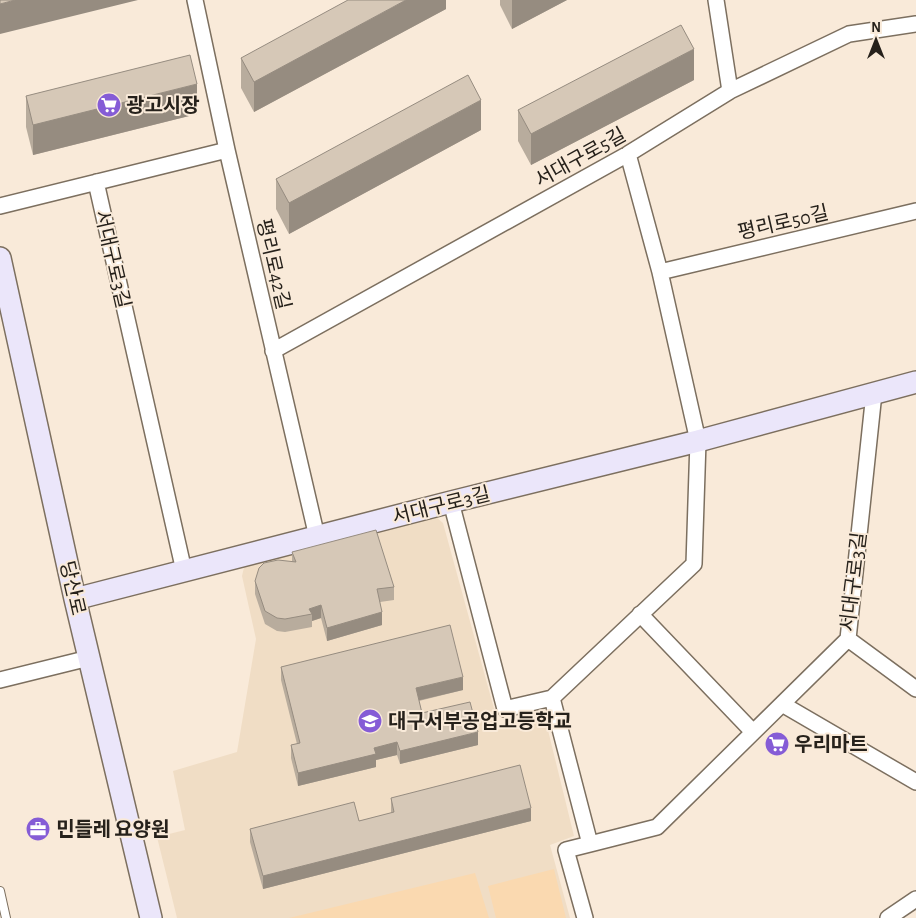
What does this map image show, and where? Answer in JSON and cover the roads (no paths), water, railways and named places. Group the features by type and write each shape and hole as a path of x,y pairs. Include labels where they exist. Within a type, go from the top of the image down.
{"street":[{"name":"평리로42길","path":"195,0 227,150 317,537"},
{"path":"716,0 730,91"},
{"name":"서대구로5길","path":"273,351 628,154 730,91 849,34 916,24"},
{"path":"0,206 227,150"},
{"path":"451,502 505,709 552,698 694,564 698,441 660,272 628,154"},
{"name":"서대구로3길","path":"96,182 184,571"},
{"name":"평리로50길","path":"660,272 916,211"},
{"name":"당산로","path":"0,258 6,316 151,918"},
{"name":"서대구로3길","path":"75,599 451,502 698,441 916,382"},
{"name":"서대구로3길","path":"584,918 566,850 657,827 848,638 874,393"},
{"path":"640,614 753,732"},
{"path":"848,638 916,689"},
{"path":"0,680 89,658"},
{"path":"552,698 590,844"},
{"path":"782,704 916,782"},
{"path":"888,918 916,899"}],"lane":[{"path":"0,891 6,918"}],"place":[{"name":"광고시장","path":"109,105"},
{"name":"대구서부공업고등학교","path":"370,721"},
{"name":"우리마트","path":"777,744"},
{"name":"민들레 요양원","path":"38,829"}]}
